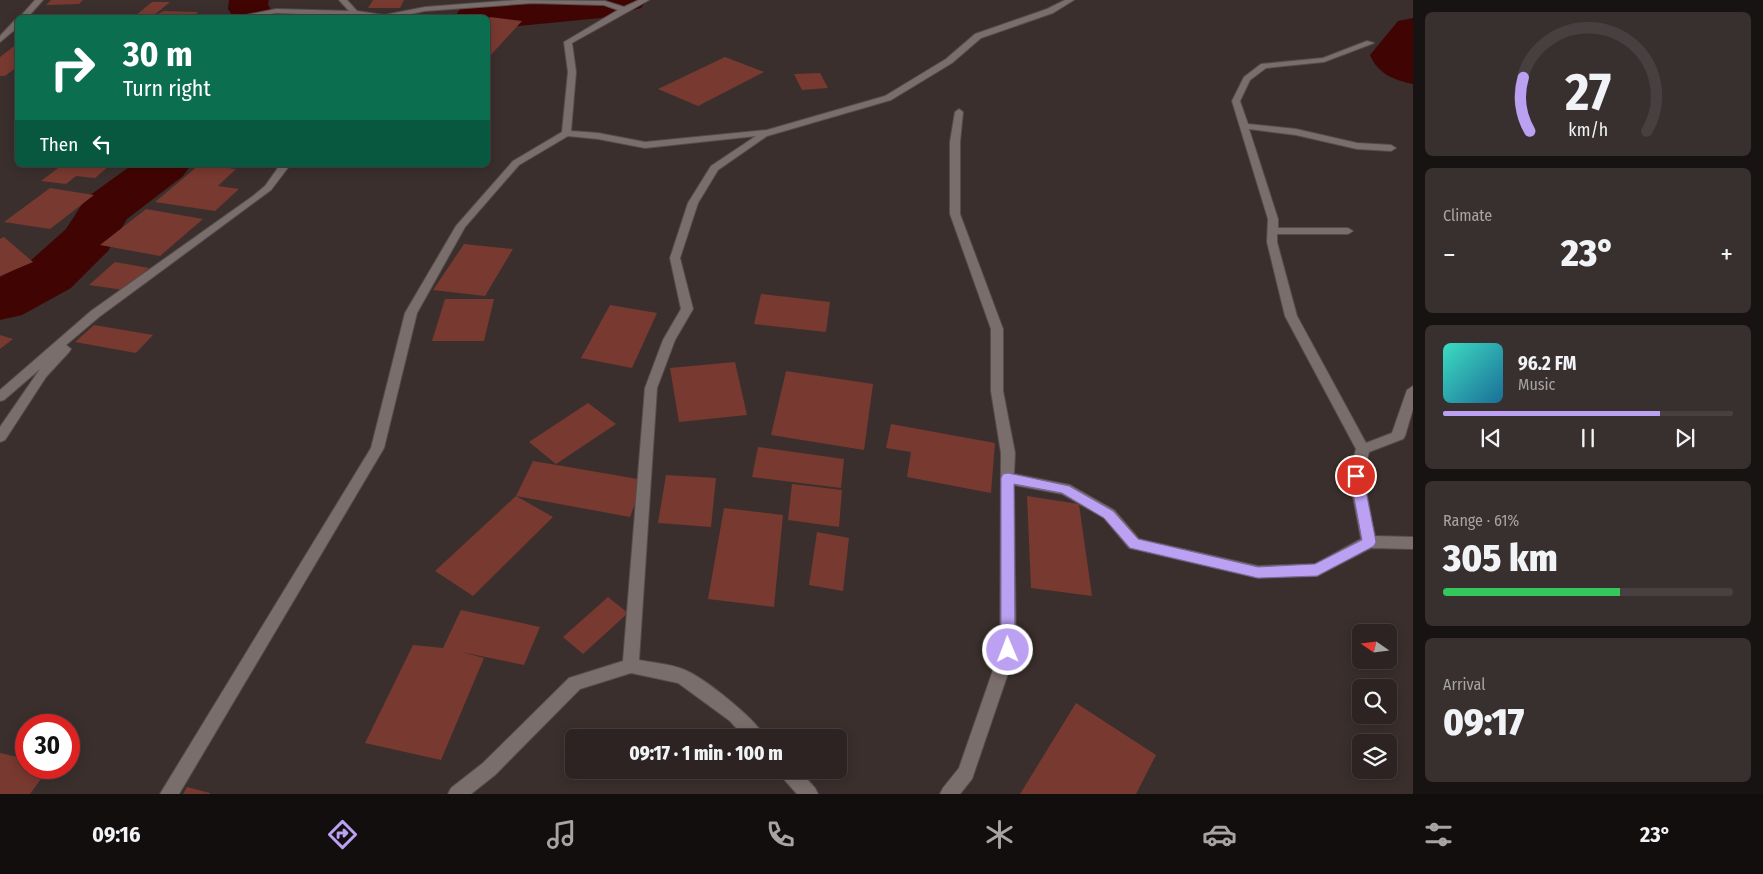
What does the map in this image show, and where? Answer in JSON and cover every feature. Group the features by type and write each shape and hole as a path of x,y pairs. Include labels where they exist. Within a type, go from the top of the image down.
{"street":[{"path":"25,15 39,0"},
{"path":"342,0 355,13"},
{"path":"566,133 572,72 568,42 620,9 645,0"},
{"path":"631,666 651,388 669,340 687,309 676,258 693,203 714,168 764,134 888,98 949,61 978,36 1050,11 1070,0"},
{"path":"396,15 424,9 532,1 607,3 620,9"},
{"path":"252,15 276,11 370,15"},
{"path":"0,40 15,25"},
{"path":"0,40 15,38"},
{"path":"1369,542 1356,476 1363,449 1290,316 1272,242 1273,219 1236,100 1247,79 1264,66 1324,60 1370,43"},
{"path":"949,794 966,773 1008,650 1008,453 997,391 997,329 955,214 955,142 959,112"},
{"path":"1244,126 1296,132 1357,146 1391,148"},
{"path":"169,794 376,448 411,313 461,226 516,163 566,133 598,136 645,145 772,131"},
{"path":"0,397 95,314 256,198 268,188 284,167"},
{"path":"1272,231 1348,230"},
{"path":"0,437 42,374 95,314"},
{"path":"1363,449 1398,436 1413,390"},
{"path":"1008,478 1065,489 1109,514 1134,544 1258,572 1317,570 1369,542 1413,543"},
{"path":"457,794 489,769 575,682 631,666 682,676 736,715 749,729"},
{"path":"795,779 809,794"}],"building":[{"path":"51,0 83,0 79,4 46,5"},
{"path":"373,0 404,0 400,8 368,8"},
{"path":"152,2 170,2 154,15 136,15"},
{"path":"164,11 198,12 195,15 155,15"},
{"path":"490,17 522,21 490,56"},
{"path":"15,45 15,68 5,76 0,76 0,57"},
{"path":"725,57 764,72 698,106 658,89"},
{"path":"820,73 828,88 802,90 794,74"},
{"path":"59,167 108,167 95,178 76,176 66,184 41,181"},
{"path":"197,167 236,169 218,186 239,189 215,211 155,202"},
{"path":"50,188 94,195 50,229 4,222"},
{"path":"146,209 203,219 160,256 100,245"},
{"path":"4,237 33,262 0,276 0,239"},
{"path":"464,244 513,249 485,296 433,290"},
{"path":"115,262 149,268 124,290 89,285"},
{"path":"761,294 830,302 826,332 754,324"},
{"path":"445,299 494,299 484,341 432,341"},
{"path":"610,305 657,313 632,368 581,358"},
{"path":"94,325 153,335 136,353 75,342"},
{"path":"0,335 13,339 0,349"},
{"path":"735,362 747,415 679,422 670,368"},
{"path":"786,371 873,384 864,450 771,435"},
{"path":"588,403 616,424 556,464 529,442"},
{"path":"891,424 995,443 991,493 907,477 911,452 886,448"},
{"path":"758,447 844,459 841,488 752,477"},
{"path":"533,461 644,480 630,517 516,496"},
{"path":"666,475 716,478 711,527 658,523"},
{"path":"792,484 842,490 839,527 788,520"},
{"path":"516,496 553,517 473,596 435,571"},
{"path":"1027,496 1079,504 1092,596 1031,588"},
{"path":"724,508 783,515 774,607 708,599"},
{"path":"817,532 849,538 843,591 809,585"},
{"path":"608,597 628,613 583,654 563,637"},
{"path":"461,610 540,627 524,665 461,652 484,658 441,760 365,743 413,645 443,648"},
{"path":"1076,703 1156,755 1136,794 1020,794"},
{"path":"0,753 15,756 15,779 41,779 30,794 0,794"},
{"path":"187,787 210,793 210,794 183,794"}],"waterway":[{"path":"249,0 248,9 253,12"},
{"path":"490,16 601,6 627,0"},
{"path":"1413,30 1392,55 1395,62 1413,71"},
{"path":"0,301 50,275 88,239 105,210 162,167"}],"route":[{"path":"1008,650 1008,478 1065,489 1109,514 1134,544 1258,572 1317,570 1369,542 1356,476"}]}
